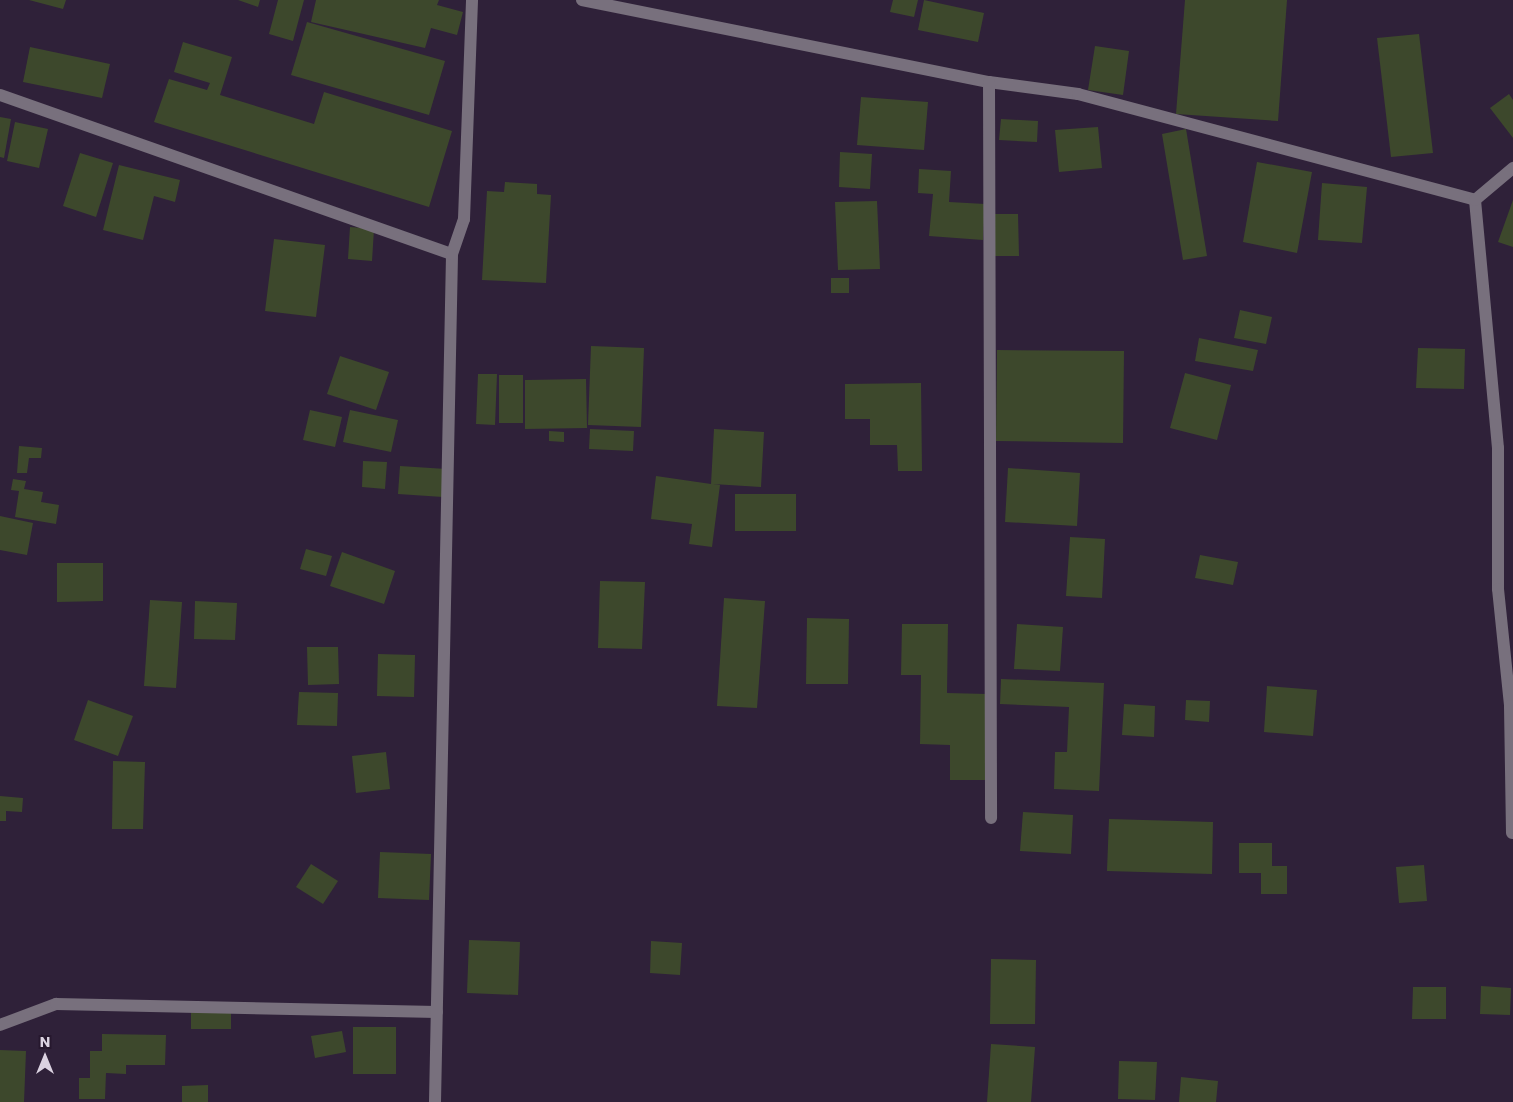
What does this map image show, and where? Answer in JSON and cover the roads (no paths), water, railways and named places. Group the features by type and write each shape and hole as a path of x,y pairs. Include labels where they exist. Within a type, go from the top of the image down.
{"street":[{"path":"435,1102 452,254 464,219 472,0"},
{"path":"582,0 989,82 1078,94 1475,200"},
{"path":"989,82 991,818"},
{"path":"0,95 452,254"},
{"path":"1475,200 1513,168"},
{"path":"1475,200 1498,448 1498,589 1510,706 1512,833"},
{"path":"0,1025 56,1004 437,1012"}]}
